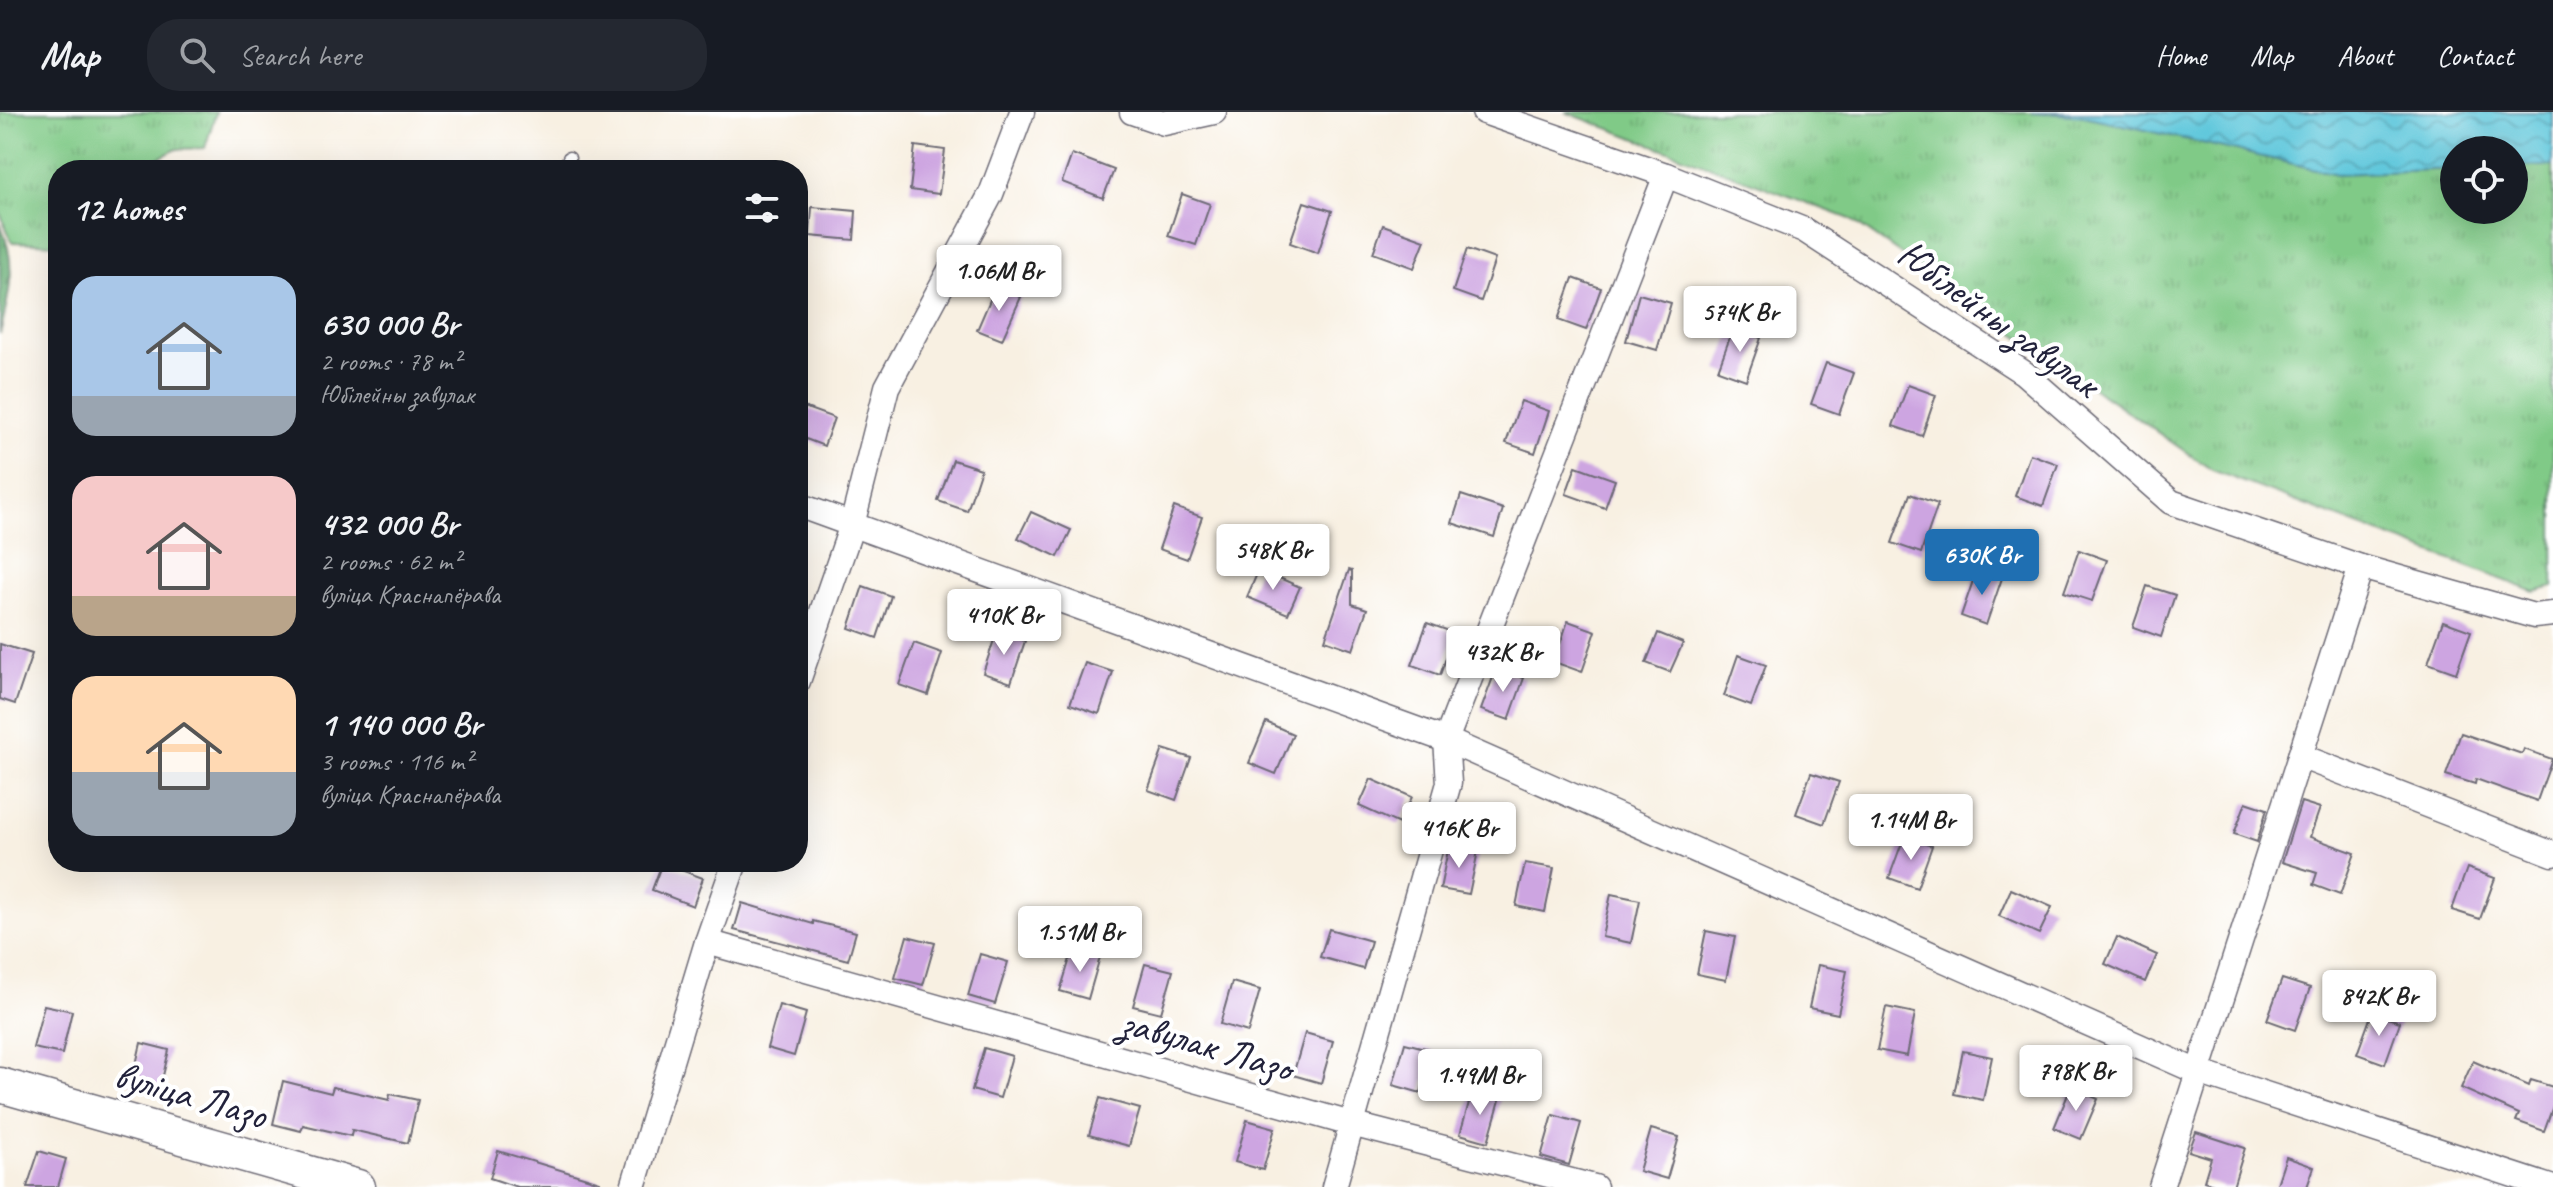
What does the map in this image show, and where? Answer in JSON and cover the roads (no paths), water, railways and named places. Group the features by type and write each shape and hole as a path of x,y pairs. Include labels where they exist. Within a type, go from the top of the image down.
{"main road":[{"name":"вуліца Лазо","path":"0,1085 358,1187"}],"street":[{"path":"808,652 852,525 887,387 991,194 1022,112"},
{"path":"1132,112 1164,123 1214,112"},
{"name":"Юбілейны завулак","path":"1484,112 1666,175 1804,230 2024,373 2171,502 2361,567 2534,616 2553,614"},
{"path":"1334,1187 1449,783 1446,740 1666,175"},
{"path":"808,509 1446,740 2198,1072 2550,1187"},
{"path":"2161,1187 2361,567"},
{"path":"2300,756 2553,854"},
{"path":"633,1187 707,942 732,872"},
{"name":"завулак Лазо","path":"707,942 1351,1124 1595,1187"}],"water":[{"path":"2032,112 2553,112 2553,166 2528,167 2528,136 2440,136 2440,170 2337,174 2084,116"}]}
